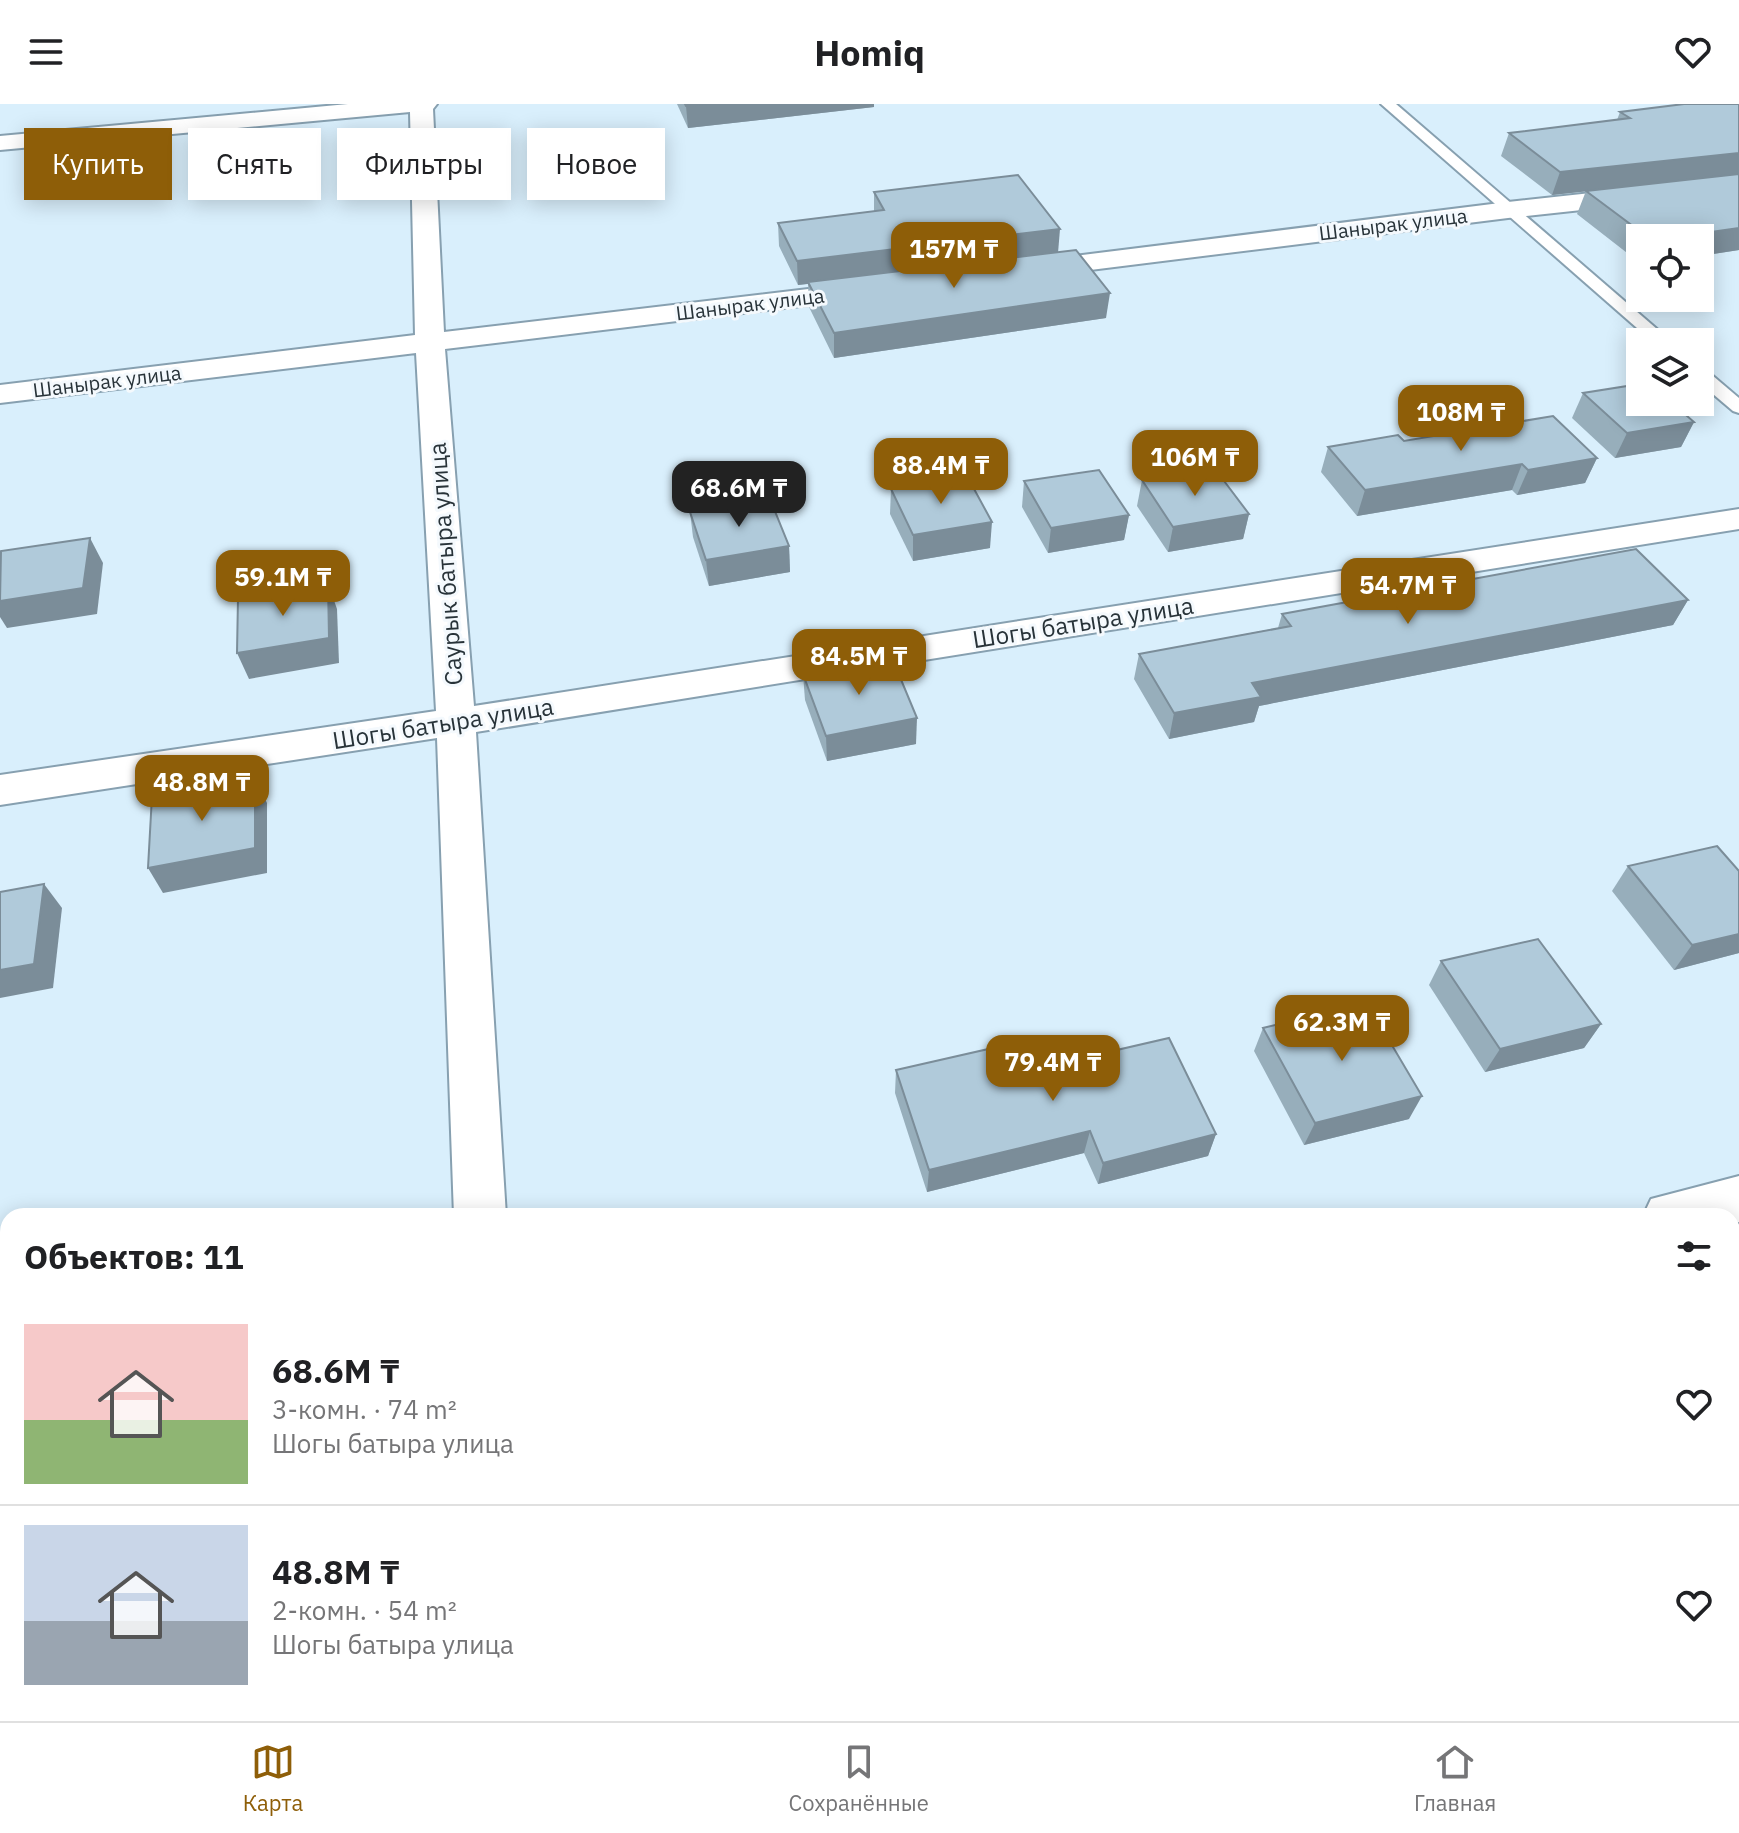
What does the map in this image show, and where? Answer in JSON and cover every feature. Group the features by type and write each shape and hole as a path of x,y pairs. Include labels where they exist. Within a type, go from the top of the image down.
{"street":[{"path":"0,143 422,104"},
{"name":"Саурык батыра улица","path":"422,104 430,344 456,722 480,1208"},
{"name":"Шанырак улица","path":"1000,273 1508,210 1739,185"},
{"name":"Шанырак улица","path":"0,394 889,287"},
{"name":"Шогы батыра улица","path":"0,790 456,722 1739,519"},
{"path":"1702,1208 1739,1199"}],"lane":[{"path":"1388,104 1406,111 1508,210 1647,328"},
{"path":"1714,386 1739,407"}],"building":[{"path":"1684,104 1739,104 1739,153 1560,172 1509,133 1630,118 1620,112"},
{"path":"1739,174 1739,228 1714,232 1714,224 1630,224 1586,191"},
{"path":"1018,175 1060,229 797,261 778,223 884,210 874,192"},
{"path":"1076,250 1110,293 834,333 808,282"},
{"path":"1626,386 1626,416 1687,416 1694,422 1627,433 1583,393"},
{"path":"1553,416 1597,458 1528,470 1522,464 1365,490 1328,447 1398,435 1404,441"},
{"path":"1215,469 1249,514 1173,527 1142,480"},
{"path":"1099,470 1129,515 1051,528 1024,481"},
{"path":"967,476 992,522 913,535 891,489"},
{"path":"770,499 789,546 706,560 690,512"},
{"path":"90,538 83,588 0,601 1,551"},
{"path":"1636,549 1688,600 1252,683 1261,697 1174,713 1139,654 1291,626 1282,614"},
{"path":"328,583 329,638 237,653 238,598"},
{"path":"892,658 917,718 826,736 803,674"},
{"path":"255,778 255,848 148,868 152,796"},
{"path":"1717,846 1739,871 1739,934 1692,945 1628,866"},
{"path":"44,884 34,964 0,970 0,892"},
{"path":"1538,939 1601,1024 1500,1049 1441,961"},
{"path":"1367,1003 1422,1096 1315,1123 1263,1028"},
{"path":"1169,1038 1216,1134 1103,1163 1090,1131 929,1170 896,1070 1006,1045 1017,1073"}]}
